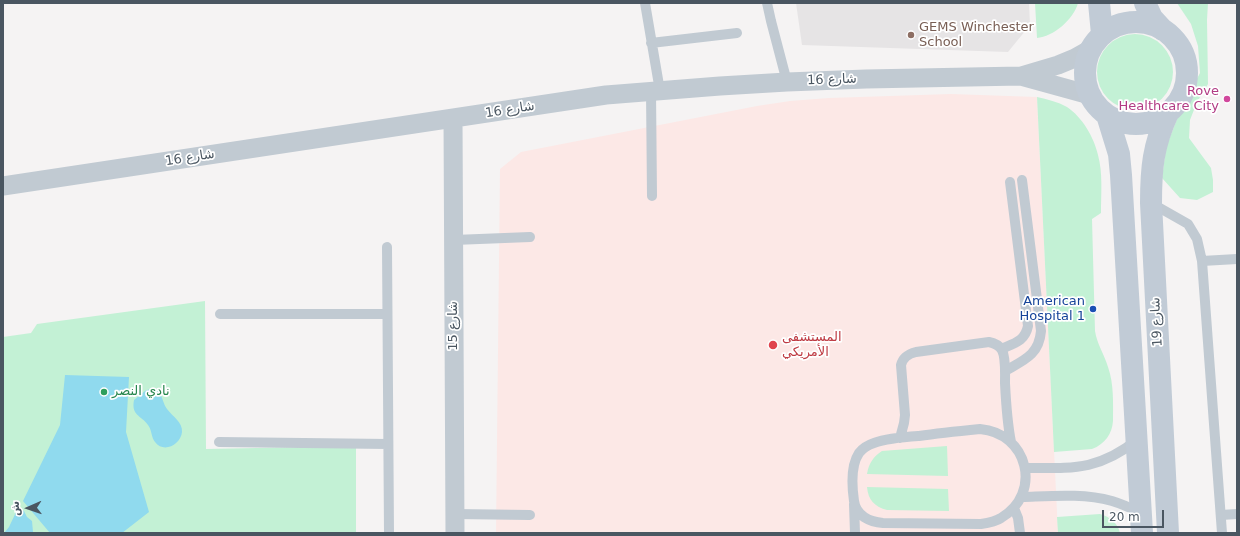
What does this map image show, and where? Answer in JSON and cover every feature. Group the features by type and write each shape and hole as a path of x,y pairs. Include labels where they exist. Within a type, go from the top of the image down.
{"main road":[{"path":"1099,3 1096,41 1087,59 1085,70 1086,83 1090,95 1097,106 1107,115 1122,122 1137,124 1154,121 1168,113 1177,103 1184,91 1187,78 1186,64 1181,50 1174,39 1152,18 1145,3"},
{"path":"1096,41 1116,25 1132,22 1148,23 1163,30"},
{"name":"شارع 19","path":"1168,113 1154,152 1151,180 1168,533"},
{"name":"شارع 19","path":"1107,115 1118,154 1121,175 1142,523"}],"street":[{"name":"شارع 16","path":"3,186 606,95 787,82 874,78 1021,76 1058,65 1075,58 1096,41"},
{"name":"شارع 16","path":"1021,76 1090,95"},
{"name":"شارع 15","path":"453,118 455,533"}],"lane":[{"path":"645,3 652,43 655,91 652,196"},
{"path":"767,3 787,82"},
{"path":"652,43 738,33"},
{"path":"1005,370 1030,356 1035,351 1041,338 1022,180"},
{"path":"1001,349 1019,342 1027,332 1028,326 1010,182"},
{"path":"1151,203 1188,224 1197,239 1202,261 1222,533"},
{"path":"454,240 530,237"},
{"path":"387,247 388,533"},
{"path":"1202,261 1237,259"},
{"path":"220,314 387,314"},
{"path":"900,438 905,415 901,365 905,356 909,353 984,342 994,343 1001,349 1005,370 1007,411 1011,442"},
{"path":"854,502 858,511 865,518 874,522 981,524 992,522 1001,518 1014,508 1022,497 1026,478 1026,468 1020,454 1011,442 996,432 980,429 900,438 873,443 860,452 853,467 854,533"},
{"path":"1026,468 1068,468 1096,463 1125,450 1137,440"},
{"path":"219,442 388,444"},
{"path":"1022,497 1081,496 1113,501 1142,523"},
{"path":"1014,508 1018,518 1020,533"},
{"path":"454,514 530,515"},
{"path":"1221,515 1237,514"}],"shaded area":[{"name":"GEMS Winchester School","path":"796,3 1029,3 1030,25 1008,52 802,45"},
{"name":"المستشفى الأمريكي","path":"951,94 1037,97 1058,533 496,533 500,169 521,152 757,106 790,101 829,98"}],"green space":[{"path":"1035,3 1078,3 1072,15 1062,26 1050,34 1037,38"},
{"path":"1177,3 1208,3 1208,84 1197,102 1190,120 1189,138 1211,168 1213,192 1197,200 1180,198 1162,178 1166,147 1181,109 1200,73 1198,46 1191,24"},
{"path":"1135,34 1149,37 1162,45 1170,58 1173,72 1170,86 1162,99 1149,107 1135,110 1121,107 1108,99 1100,86 1097,72 1100,58 1108,45 1121,37"},
{"path":"1037,97 1064,105 1078,116 1094,141 1100,162 1101,213 1092,219 1095,331 1111,380 1113,394 1113,421 1107,438 1097,447 1092,449 1054,452"},
{"name":"نادي النصر","path":"205,301 206,449 356,446 356,533 3,533 3,337 31,333 37,324"},
{"path":"947,446 948,476 867,474 872,461 882,451"},
{"path":"867,487 948,489 949,511 887,510 879,507 873,502 869,496"},
{"path":"1100,514 1113,521 1120,533 1058,533 1057,517"}],"water":[{"path":"65,375 129,377 126,432 149,512 122,533 50,533 23,501 60,425"},
{"path":"150,389 158,392 167,409 181,425 181,436 172,446 159,446 155,442 149,427 135,412 133,405 134,400"},
{"path":"18,508 24,511 27,517 32,521 33,532 38,533 4,533 9,527"}],"place":[{"name":"GEMS Winchester School","path":"911,35"},
{"name":"Rove Healthcare City","path":"1227,99"},
{"name":"American Hospital 1","path":"1093,309"},
{"name":"المستشفى الأمريكي","path":"773,345"},
{"name":"نادي النصر","path":"104,392"}]}
